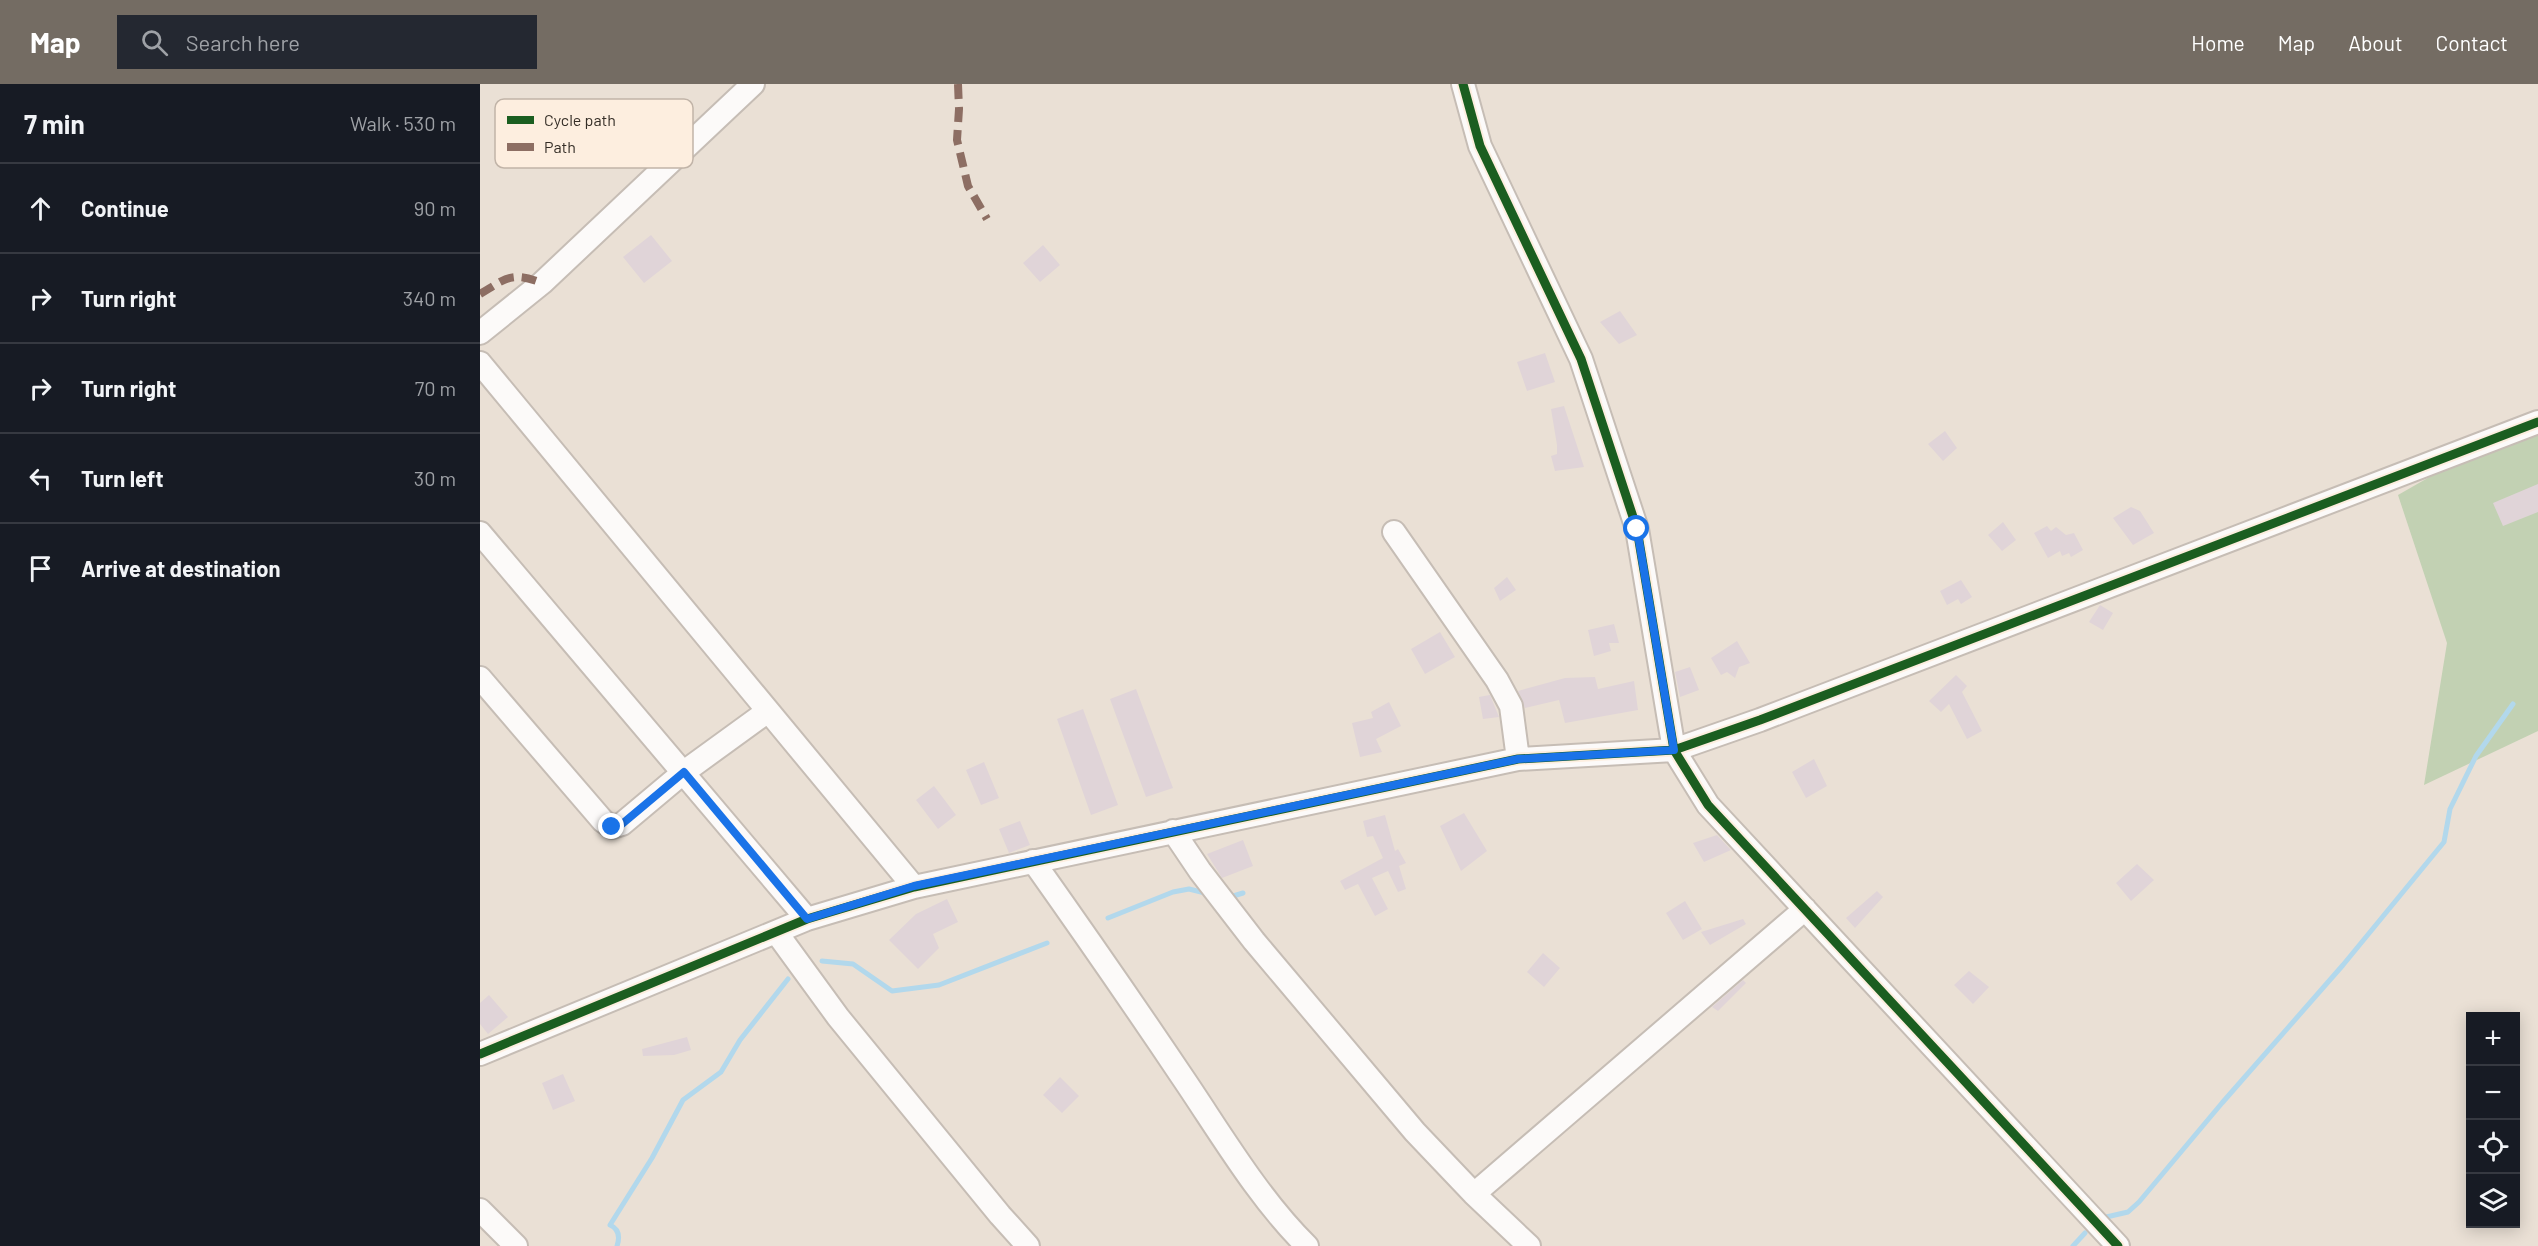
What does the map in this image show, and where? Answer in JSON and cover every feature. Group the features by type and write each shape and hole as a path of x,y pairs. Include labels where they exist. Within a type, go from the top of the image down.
{"street":[{"path":"693,141 753,84"},
{"path":"1463,84 1480,146 1581,359 1637,529 1674,750 1708,805 2109,1243"},
{"path":"480,333 542,283 664,168"},
{"path":"480,363 914,886"},
{"path":"480,1054 807,919 914,886 1518,759 1674,750 1760,720 2538,422"},
{"path":"1394,532 1502,689 1511,706 1518,759"},
{"path":"480,533 807,919"},
{"path":"480,678 603,821 612,827 622,824 684,772 768,711"},
{"path":"1173,831 1200,872 1254,941 1415,1132 1474,1194 1529,1246"},
{"path":"1033,861 1126,993 1228,1145 1288,1228 1307,1246"},
{"path":"1474,1194 1805,909"},
{"path":"776,932 838,1017 1028,1246"},
{"path":"480,1210 516,1246"}],"green space":[{"path":"2538,415 2538,731 2424,785 2447,643 2398,495"}],"building":[{"path":"651,235 672,261 644,283 623,257"},
{"path":"1043,245 1060,265 1040,282 1023,263"},
{"path":"1620,311 1637,335 1619,344 1600,322"},
{"path":"1545,353 1555,382 1527,391 1517,362"},
{"path":"1564,406 1584,467 1555,471 1551,456 1557,454 1557,445 1551,409"},
{"path":"1945,431 1957,448 1943,461 1928,444"},
{"path":"2538,484 2538,512 2503,526 2493,503"},
{"path":"2131,507 2140,511 2154,533 2133,545 2113,518"},
{"path":"2003,522 2016,540 2002,551 1988,535"},
{"path":"2047,526 2051,531 2056,527 2066,535 2074,533 2083,550 2071,557 2069,553 2062,556 2060,551 2048,558 2034,533"},
{"path":"1507,577 1516,590 1500,601 1494,588"},
{"path":"1961,580 1972,597 1961,604 1958,599 1947,605 1940,591"},
{"path":"2100,605 2113,613 2103,630 2089,622"},
{"path":"1614,624 1619,643 1609,643 1611,651 1594,656 1588,630"},
{"path":"1440,632 1455,657 1425,674 1411,649"},
{"path":"1737,641 1750,663 1739,667 1735,678 1727,672 1721,675 1711,658"},
{"path":"1690,667 1699,690 1680,697 1675,672"},
{"path":"1956,675 1967,686 1962,692 1982,731 1967,739 1949,704 1941,712 1929,701"},
{"path":"1595,677 1598,689 1634,681 1638,710 1565,723 1559,700 1525,708 1518,691 1565,678"},
{"path":"1136,689 1173,788 1146,797 1110,699"},
{"path":"1490,695 1499,717 1483,719 1479,697"},
{"path":"1389,702 1401,726 1376,739 1382,752 1360,757 1352,723 1373,718 1371,712"},
{"path":"1083,709 1118,805 1091,815 1057,719"},
{"path":"1814,759 1827,786 1806,798 1792,772"},
{"path":"984,762 999,798 981,805 966,770"},
{"path":"934,786 956,815 938,829 916,800"},
{"path":"1464,813 1487,851 1461,871 1440,826"},
{"path":"1385,815 1395,851 1398,849 1406,863 1399,866 1406,889 1398,892 1388,871 1372,878 1388,909 1375,916 1358,884 1345,890 1340,881 1383,858 1373,836 1367,837 1363,821"},
{"path":"1020,821 1030,845 1009,853 999,829"},
{"path":"1717,835 1731,850 1704,862 1693,843"},
{"path":"1243,840 1253,866 1222,878 1207,854"},
{"path":"2137,864 2154,880 2131,901 2116,883"},
{"path":"1877,891 1883,897 1855,928 1846,918"},
{"path":"947,899 958,922 933,934 939,948 918,969 889,940 916,914"},
{"path":"1685,901 1702,929 1683,940 1666,913"},
{"path":"1743,919 1746,924 1710,945 1701,932"},
{"path":"1543,953 1560,968 1544,987 1527,972"},
{"path":"1969,971 1989,987 1973,1004 1954,985"},
{"path":"1743,980 1746,983 1718,1011 1712,1007"},
{"path":"489,995 508,1017 488,1034 480,1024 480,1003"},
{"path":"687,1037 691,1050 674,1055 643,1056 642,1049"},
{"path":"563,1074 575,1101 553,1110 542,1083"},
{"path":"1060,1077 1079,1096 1062,1113 1043,1095"}],"waterway":[{"path":"2102,1218 2128,1212 2139,1202 2343,965 2444,842 2450,809 2476,756 2513,704"},
{"path":"1108,918 1173,892 1189,889 1209,894"},
{"path":"1230,897 1243,893"},
{"path":"822,961 853,964 892,991 939,985 1047,943"},
{"path":"617,1246 618,1234 610,1225 652,1158 683,1100 721,1072 740,1040 788,979"},
{"path":"2073,1246 2085,1233"}],"marked path":[{"path":"958,84 957,140 968,186 987,219"},
{"path":"480,294 510,278 523,277 542,283"}],"cycle path":[{"path":"1463,84 1480,146 1581,359 1637,529 1674,750 1708,805 2118,1246"},
{"path":"480,1054 807,919 914,887 1518,759 1674,750 1760,720 2538,422"}],"route":[{"path":"612,827 622,824 684,772 807,919 914,886 1518,759 1674,750 1637,529"}]}
